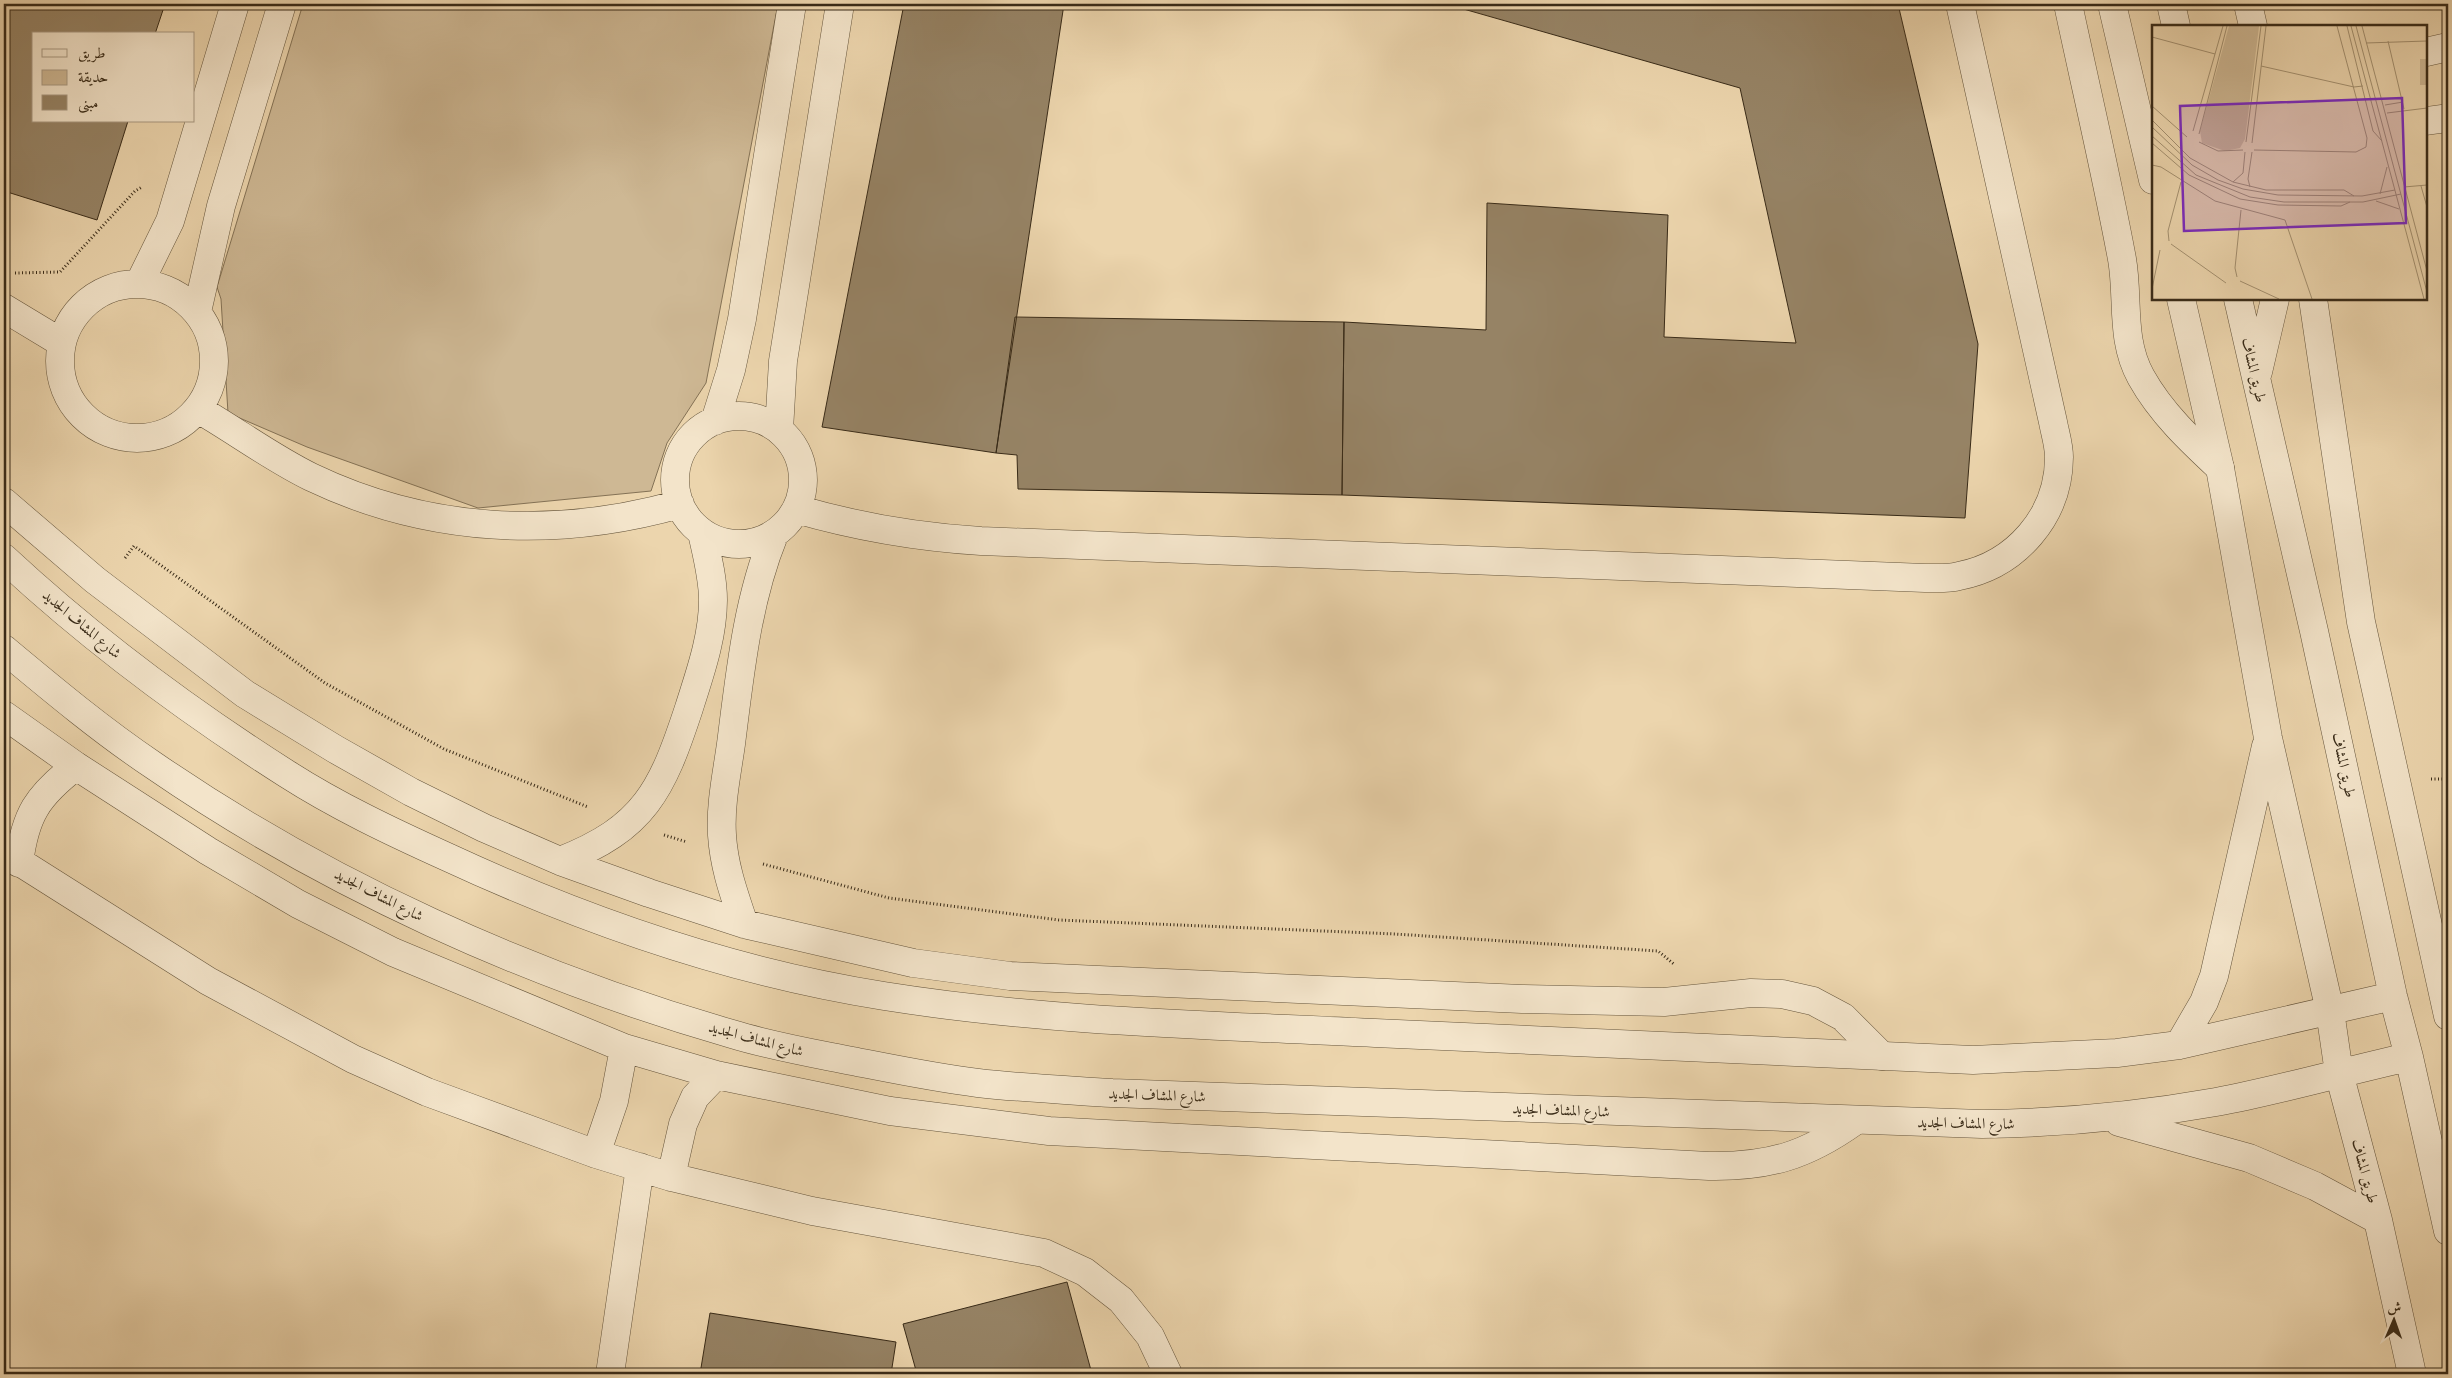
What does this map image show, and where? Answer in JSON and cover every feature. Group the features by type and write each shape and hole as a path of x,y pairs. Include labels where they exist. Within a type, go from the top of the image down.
{"street":[{"path":"139,284 170,221 235,4"},
{"path":"197,312 220,206 282,4"},
{"path":"715,421 731,370 742,319 792,4"},
{"path":"779,430 786,344 840,4"},
{"path":"796,509 888,532 962,540 1925,578 1959,577 1991,566 2020,548 2041,521 2055,490 2059,456 2054,422 1960,4"},
{"path":"2068,4 2122,261 2128,344 2141,376 2159,403 2185,435 2220,468"},
{"path":"2112,4 2152,176"},
{"path":"2171,4 2176,25"},
{"path":"2248,4 2253,25"},
{"path":"2427,52 2448,47"},
{"path":"2427,121 2448,118"},
{"path":"139,284 161,288 180,297 197,312 210,334 214,360 210,386 198,409 178,426 154,436 128,437 103,430 82,415 67,393 60,368 62,343 72,319 90,300 114,287 139,284"},
{"name":"طريق المشاف","path":"2181,300 2220,468 2268,738 2330,1011 2339,1073 2378,1220 2412,1374"},
{"name":"طريق المشاف","path":"2238,300 2316,640 2393,996 2410,1057 2448,1231"},
{"path":"2256,378 2275,300"},
{"path":"2313,300 2361,622 2444,974 2448,1016"},
{"path":"4,308 62,343"},
{"path":"198,409 310,477 357,497 407,513 469,523 528,526 585,523 639,515 680,504"},
{"path":"737,416 759,419 779,430 794,446 802,466 803,488 796,509 787,524 774,535 756,542 737,544 719,541 702,533 689,520 680,504 675,484 677,464 685,446 698,431 715,421 737,416"},
{"path":"4,502 103,586 244,694 334,749 411,792 476,824 560,860 649,893 744,924 913,963 1010,976 1522,998 1664,1002 1751,993 1782,994 1813,1001 1843,1017 1882,1056"},
{"path":"560,860 589,849 615,834 657,788 671,761 704,663 713,601 711,575 702,533"},
{"path":"744,924 727,876 724,854 722,833 726,778 749,614 759,574 774,535"},
{"name":"شارع المشاف الجديد","path":"4,558 114,652 197,712 290,776 380,826 474,870 584,916 664,944 756,969 881,996 1046,1017 1973,1060 2117,1053 2179,1045 2393,996"},
{"name":"شارع المشاف الجديد","path":"4,649 73,706 153,766 256,830 390,903 518,960 642,1006 734,1035 807,1052 978,1082 1112,1093 1855,1121 1982,1124 2057,1123 2218,1102 2410,1057"},
{"path":"4,716 76,766 208,851 316,913 393,952 624,1048 716,1075 890,1111 1049,1132 1709,1166 1741,1166 1779,1160 1813,1148 1855,1121"},
{"path":"2179,1045 2204,1002 2214,976 2268,738"},
{"path":"76,766 52,784 34,807 12,858 208,981 353,1059 427,1092 596,1154 671,1177 812,1211 1044,1252 1086,1272 1121,1300 1150,1336 1168,1374"},
{"path":"596,1154 614,1102 624,1048"},
{"path":"671,1177 683,1124 695,1097 716,1075"},
{"path":"2105,1118 2249,1158 2316,1186 2378,1220"},
{"path":"610,1374 640,1167"}],"path":[{"path":"7,274 60,272 135,191 149,182 177,194"},
{"path":"103,586 134,546 325,683 444,749 627,822 724,854 889,898 1059,920 1395,934 1658,951 1715,996"}],"green space":[{"path":"303,4 778,4 706,383 667,443 651,491 478,508 307,447 228,413 221,299 217,287"}],"building":[{"path":"4,4 165,4 156,32 32,32 32,122 128,122 97,220 4,191"},
{"path":"904,4 1064,4 996,453 822,427"},
{"path":"1446,4 1898,4 1978,344 1965,518 1342,495 1344,322 1486,330 1487,203 1668,215 1664,337 1796,343 1740,88"},
{"path":"1015,317 1344,322 1342,495 1018,489 1017,455 996,453"},
{"path":"1067,1282 1092,1374 917,1374 903,1324"},
{"path":"710,1313 896,1342 891,1374 700,1374"}]}
